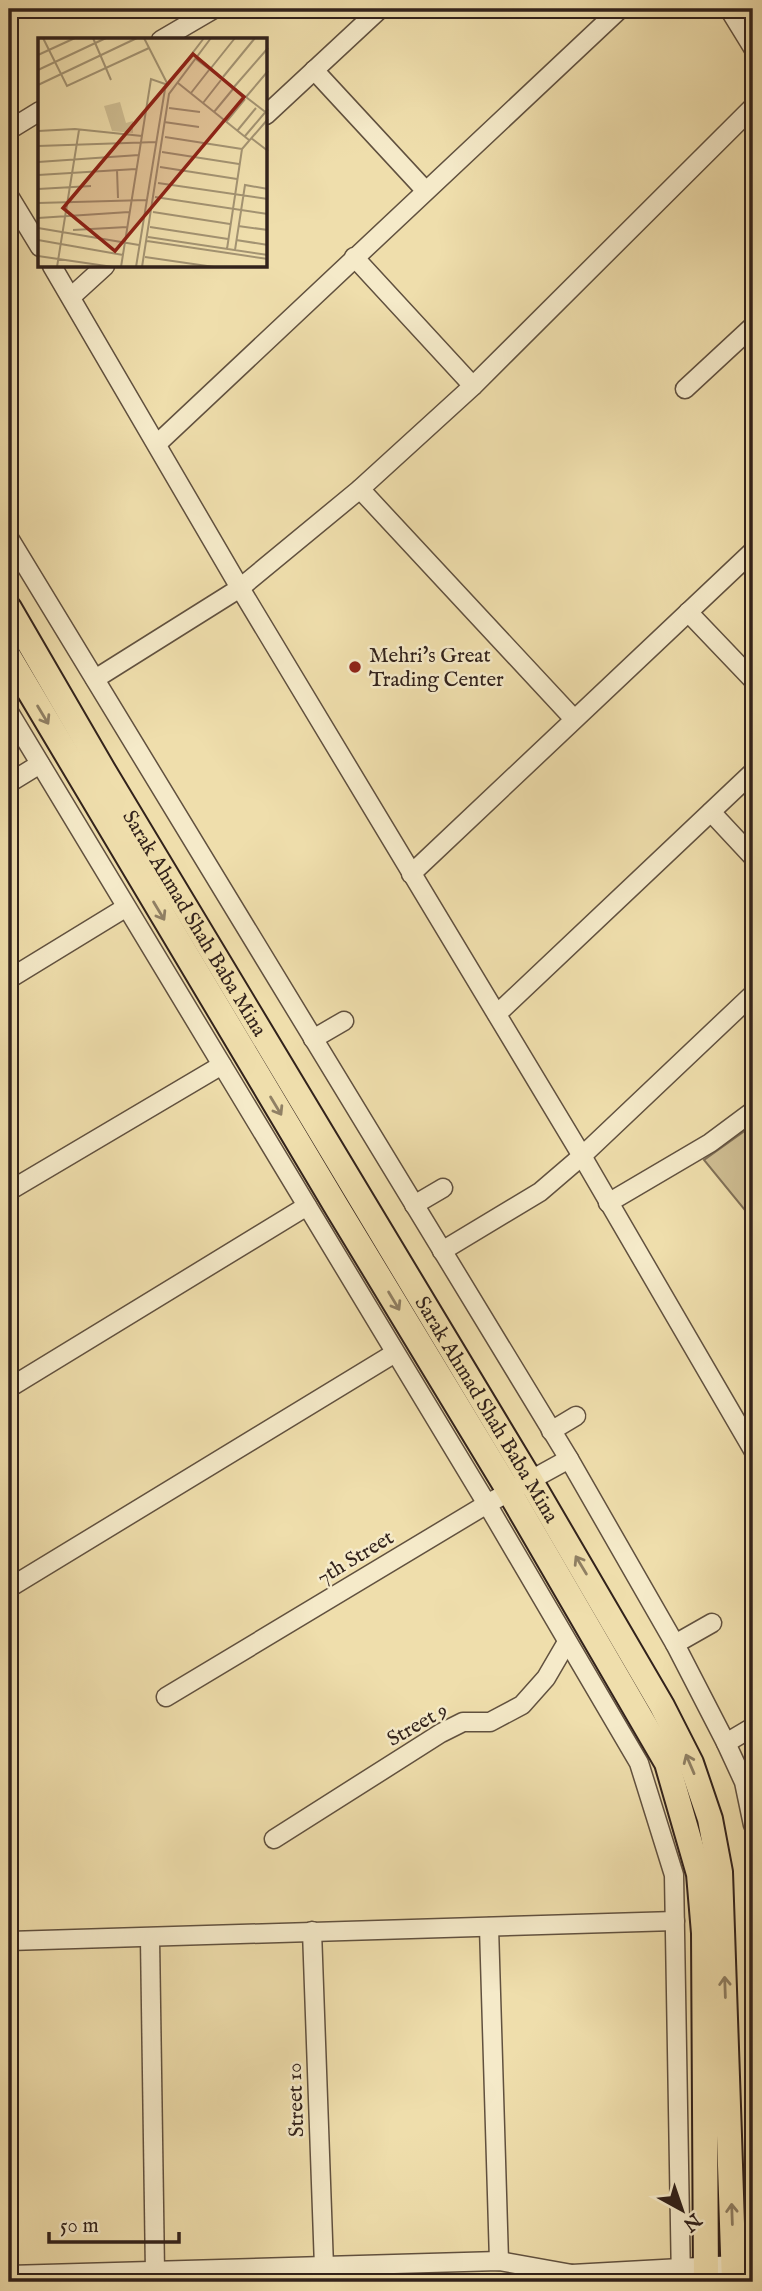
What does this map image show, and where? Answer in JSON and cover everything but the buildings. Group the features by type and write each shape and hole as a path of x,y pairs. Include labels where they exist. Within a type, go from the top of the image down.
{"highway":[{"name":"Sarak Ahmad Shah Baba Mina","path":"9,608 520,1485 662,1706 691,1763 710,1819 720,1872 740,2271"},
{"path":"9,657 310,1163 520,1485 667,1763 699,1874 704,1933 693,2275"}],"street":[{"path":"164,38 214,9"},
{"path":"268,113 380,9"},
{"path":"157,444 620,9"},
{"path":"729,9 753,48"},
{"path":"314,70 425,190"},
{"path":"95,679 240,588 360,489 473,386 753,107"},
{"path":"9,130 38,112"},
{"path":"9,195 38,244"},
{"path":"354,257 473,386"},
{"path":"53,268 240,588 582,1156 753,1450"},
{"path":"71,298 103,268"},
{"path":"685,389 753,326"},
{"path":"360,489 574,719"},
{"path":"9,538 569,1460 675,1644 726,1742 744,1782 753,1819"},
{"path":"411,874 753,551"},
{"path":"688,612 753,680"},
{"path":"9,712 487,1504 639,1763 674,1875 693,2275"},
{"path":"9,783 40,764"},
{"path":"497,1014 753,772"},
{"path":"710,812 753,857"},
{"path":"9,979 125,908"},
{"path":"442,1251 540,1192 582,1156 753,994"},
{"path":"313,1039 344,1021"},
{"path":"9,1191 222,1065"},
{"path":"608,1203 710,1143 753,1111"},
{"path":"414,1205 443,1188"},
{"path":"9,1388 307,1206"},
{"path":"9,1588 395,1353"},
{"path":"551,1430 576,1416"},
{"name":"7th Street","path":"166,1697 487,1504 569,1460"},
{"path":"675,1644 712,1623"},
{"name":"Street 9","path":"274,1839 441,1733 463,1722 490,1722 522,1705 545,1678 568,1642"},
{"path":"726,1742 753,1727"},
{"path":"9,1941 150,1939 312,1931 675,1921"},
{"path":"489,1927 499,2261"},
{"name":"Street 10","path":"312,1931 324,2267"},
{"path":"150,1939 155,2272"},
{"path":"9,2275 499,2261 572,2274 693,2275 740,2271"},
{"path":"535,2282 572,2274"}],"shaded area":[{"path":"753,1125 753,1220 704,1160"}],"place":[{"name":"Mehri's Great Trading Center","path":"355,667"}]}
